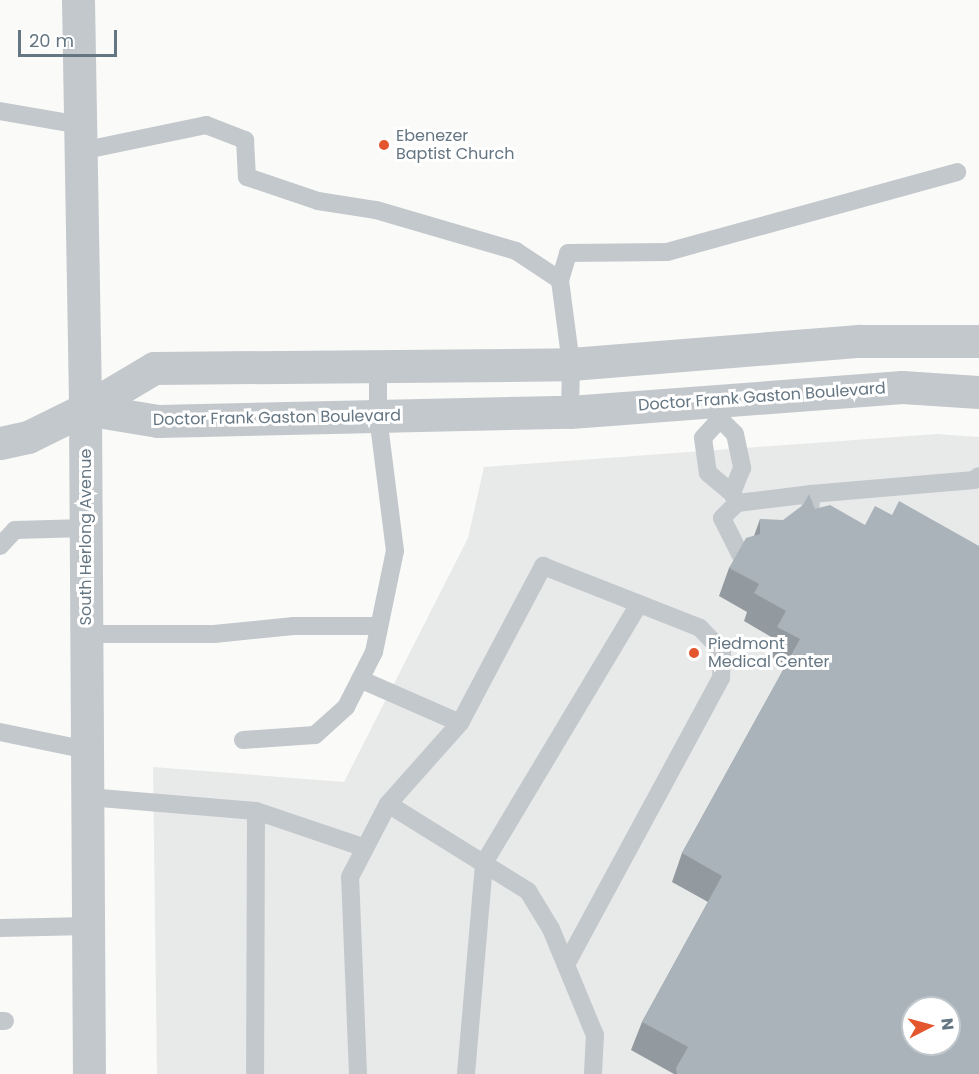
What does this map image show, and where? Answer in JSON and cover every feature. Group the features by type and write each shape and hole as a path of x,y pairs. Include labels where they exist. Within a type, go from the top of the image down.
{"street":[{"name":"South Herlong Avenue","path":"78,0 85,410 89,1074"},
{"path":"0,443 28,437 85,410 154,368 571,364 859,341 979,341"},
{"name":"Doctor Frank Gaston Boulevard","path":"85,410 158,421 378,417 718,409 902,387 979,392"}],"lane":[{"path":"0,111 80,138 206,125 244,140 247,177 318,201 376,210 516,251 560,280"},
{"path":"570,412 571,364 560,280 568,253 667,252 957,172"},
{"path":"243,740 315,735 346,707 374,652 395,550 378,417 378,367"},
{"path":"741,556 722,518 734,498 742,468 735,434 718,409 703,438 708,473 734,498 974,480 979,476"},
{"path":"810,527 811,494"},
{"path":"0,546 15,530 86,528"},
{"path":"358,1074 350,877 388,804 460,723 543,566 700,628 722,651 721,678 566,965"},
{"path":"466,1074 484,863 639,604"},
{"path":"87,634 214,634 294,626 379,627"},
{"path":"360,679 460,723"},
{"path":"0,732 87,750"},
{"path":"88,797 256,811 365,848"},
{"path":"388,804 528,891 566,965 596,1035 593,1074"},
{"path":"255,1074 256,811"},
{"path":"0,928 88,926"}],"shaded area":[{"name":"Piedmont Medical Center","path":"937,434 979,437 979,1074 157,1074 153,767 344,782 468,538 484,467"}],"building":[{"path":"809,494 815,509 830,505 865,525 875,506 892,515 899,501 979,546 979,1074 677,1074 676,1068 688,1047 642,1022 722,876 682,853 800,639 777,627 786,611 754,593 759,584 729,568 746,538 760,534 760,519 783,520 803,505"}],"place":[{"name":"Ebenezer Baptist Church","path":"384,145"},
{"name":"Piedmont Medical Center","path":"694,653"}]}
